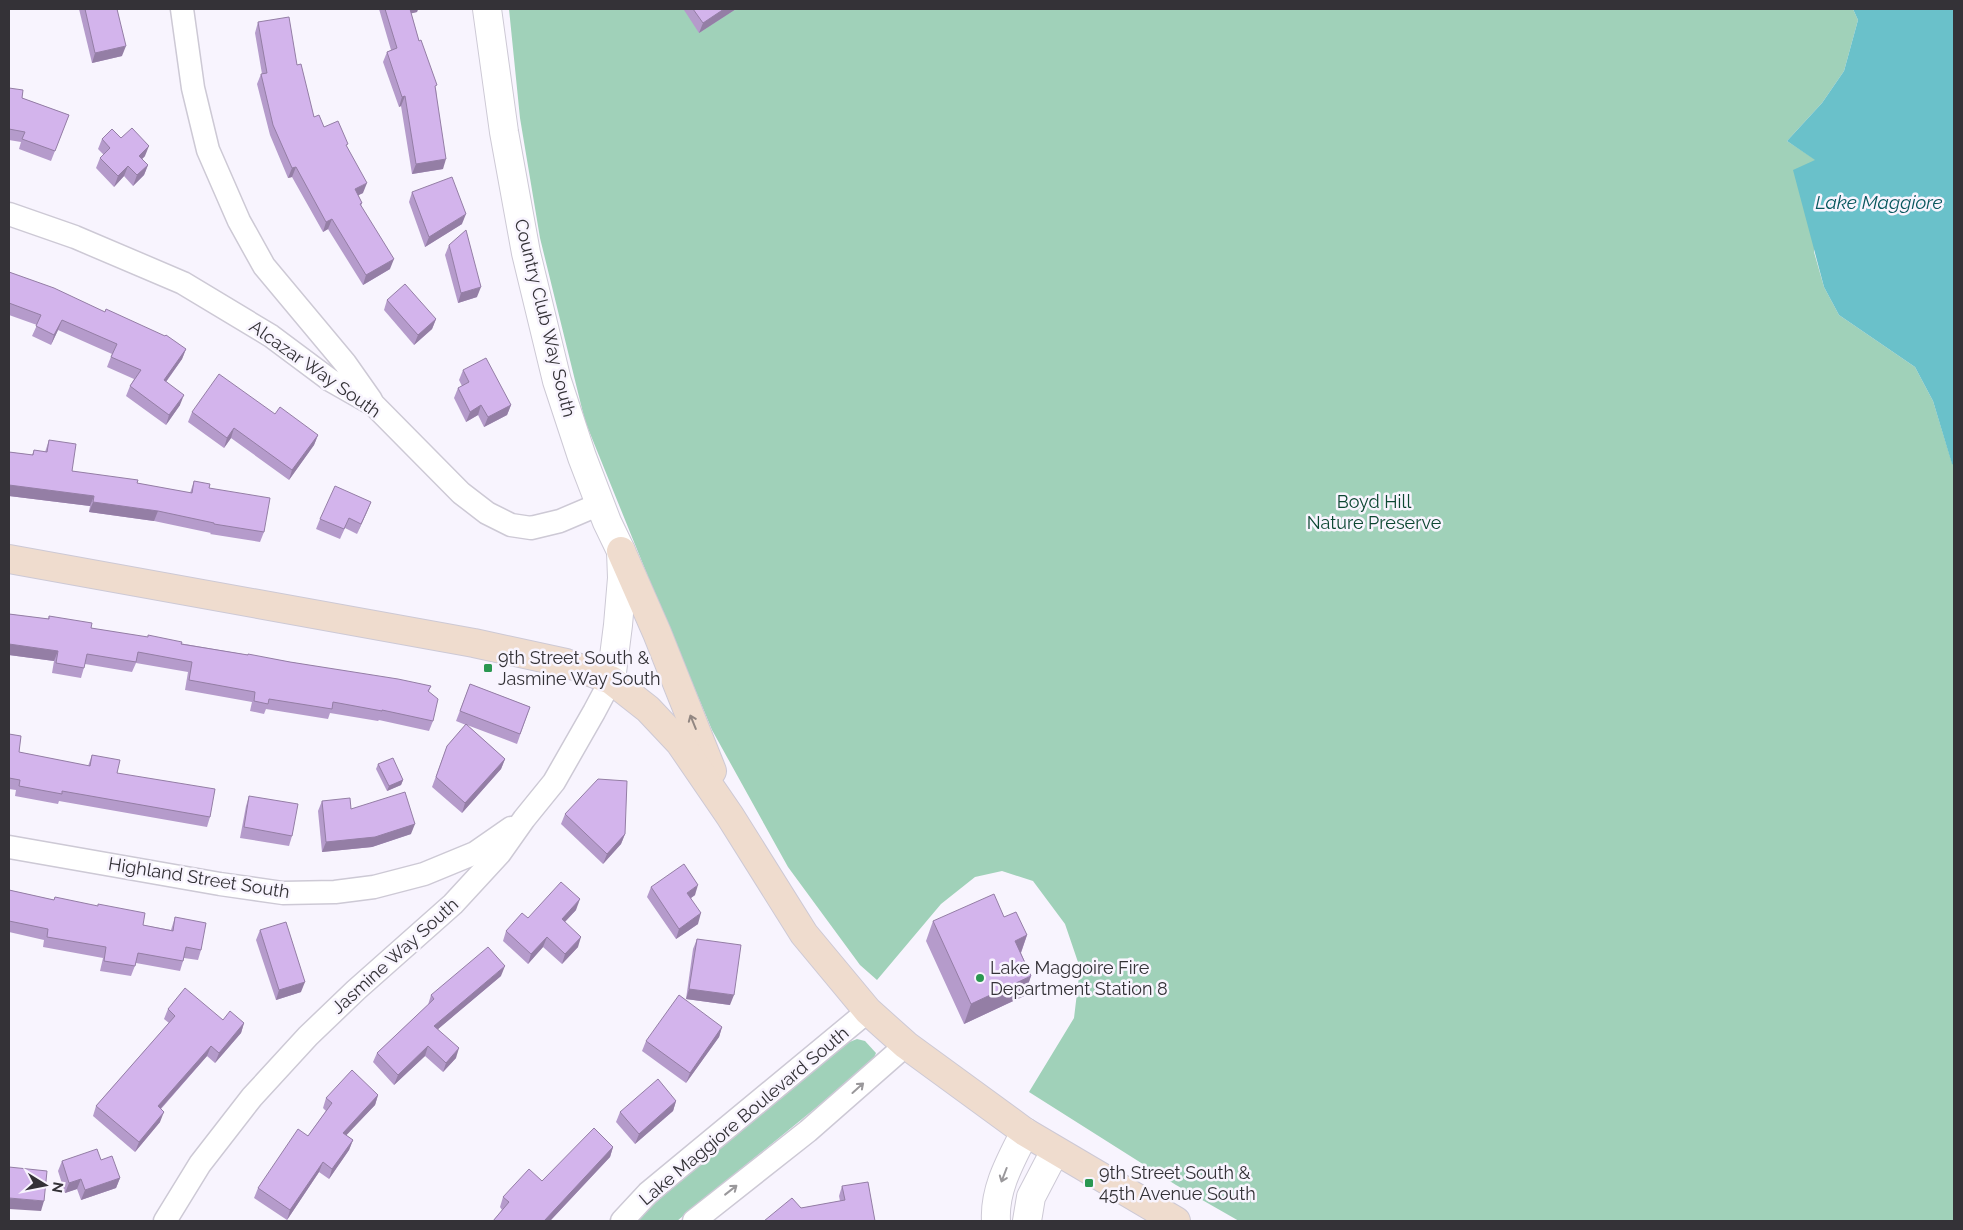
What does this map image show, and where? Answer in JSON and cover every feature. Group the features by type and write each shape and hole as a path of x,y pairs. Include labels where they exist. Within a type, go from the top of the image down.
{"main road":[{"path":"621,551 657,633 730,816"},
{"path":"9,559 474,643 566,663 611,680 648,709 680,743 730,816 772,886 804,934 868,1011 906,1045 1024,1132 1176,1221"}],"street":[{"path":"182,9 193,88 208,150 239,221 264,266 345,363 374,405"},
{"name":"Country Club Way South","path":"487,9 504,132 526,253 557,381 582,457 621,551 622,578 611,680"},
{"name":"Alcazar Way South","path":"9,214 75,237 183,283 271,336 330,380 374,405 461,493 487,513 511,525 532,528 560,521 600,504"},
{"name":"Jasmine Way South","path":"165,1221 200,1164 252,1097 315,1029 453,904 500,853 554,782 611,680"},
{"name":"Highland Street South","path":"9,847 283,893 335,892 374,887 424,874 475,853 524,819"},
{"name":"Lake Maggiore Boulevard South","path":"622,1221 656,1187 868,1011"},
{"path":"694,1221 808,1131 906,1045"},
{"path":"996,1221 995,1212 1000,1187 1024,1132"},
{"path":"1027,1221 1031,1197 1055,1151"}],"green space":[{"name":"Boyd Hill Nature Preserve","path":"509,9 1853,9 1858,20 1844,71 1822,103 1787,141 1816,160 1814,252 1824,287 1839,315 1915,367 1933,401 1954,465 1954,1221 1239,1221 1176,1185 1029,1092 1074,1018 1080,968 1065,924 1033,881 1002,871 975,877 941,904 877,980 860,965 788,867 712,730 585,421 540,238 520,118"},
{"path":"857,1039 865,1041 876,1053 872,1062 677,1221 636,1221 714,1149 847,1043"}],"water":[{"name":"Lake Maggiore","path":"1853,9 1954,9 1954,465 1952,464 1933,401 1915,367 1839,315 1824,287 1793,170 1815,160 1787,141 1822,103 1844,71 1858,20"}],"building":[{"path":"85,9 117,9 126,46 95,53"},
{"path":"385,9 410,9 419,41 421,40 437,85 435,86 446,159 416,164 405,96 402,97 387,52 397,48"},
{"path":"693,9 724,9 703,23"},
{"path":"289,17 297,65 301,64 314,117 319,115 324,127 338,121 348,144 346,145 367,183 355,189 362,203 360,204 394,259 366,275 332,219 326,222 296,167 292,168 273,125 261,74 267,73 258,22"},
{"path":"9,88 23,90 22,98 69,115 55,151 22,139 25,132 9,129"},
{"path":"132,128 149,146 139,156 148,165 137,175 128,166 118,176 100,158 110,148 102,139 112,129 121,138"},
{"path":"452,177 466,214 429,237 412,192"},
{"path":"466,230 481,287 461,293 449,245"},
{"path":"9,272 54,288 105,312 106,309 166,335 186,349 164,380 184,395 169,415 130,386 141,370 111,357 117,344 62,320 54,335 36,326 41,315 9,303"},
{"path":"405,284 436,319 418,335 387,300"},
{"path":"486,358 511,405 488,417 481,405 470,412 458,388 469,382 463,370"},
{"path":"219,374 275,414 280,407 318,435 292,470 234,428 227,438 192,412"},
{"path":"49,440 76,444 72,471 138,480 137,483 192,493 194,481 210,484 209,488 270,498 264,532 214,524 158,511 93,502 94,496 9,485 9,452 33,455 34,450 47,452"},
{"path":"335,486 371,502 361,524 349,518 344,529 320,519"},
{"path":"9,614 49,619 49,616 92,623 91,628 148,637 148,635 182,642 181,644 398,679 431,686 428,691 438,699 433,721 333,702 332,709 269,699 268,704 254,701 255,692 189,680 192,662 138,652 136,662 87,654 84,668 56,663 58,651 9,644"},
{"path":"470,684 530,707 520,734 460,711"},
{"path":"466,724 505,759 465,803 436,777 447,746"},
{"path":"9,734 21,736 19,752 90,766 92,755 120,760 117,773 215,789 210,817 62,791 62,794 19,786 20,780 9,778"},
{"path":"393,758 403,780 389,786 378,764"},
{"path":"598,779 627,781 625,834 607,854 565,814"},
{"path":"405,792 415,824 375,837 326,842 322,801 350,798 351,809"},
{"path":"249,796 298,804 292,836 244,827"},
{"path":"684,864 698,885 687,893 701,913 679,929 651,887"},
{"path":"561,882 580,899 562,919 581,937 565,954 547,937 531,954 506,931 522,913 528,918"},
{"path":"9,890 54,900 55,897 145,913 143,925 173,931 175,917 206,923 201,950 186,947 183,961 138,953 135,966 104,961 106,947 47,937 48,929 9,921"},
{"name":"Lake Maggoire Fire Department Station 8","path":"994,894 1004,917 1016,912 1027,935 1015,941 1031,976 971,1004 933,921"},
{"path":"286,922 305,982 279,990 260,930"},
{"path":"697,939 741,945 734,995 689,989"},
{"path":"488,947 505,966 434,1026 459,1048 446,1063 428,1046 398,1075 377,1053 434,999 431,995"},
{"path":"185,988 223,1020 230,1011 244,1023 219,1053 211,1046 158,1106 164,1112 139,1142 96,1106 175,1016 168,1009"},
{"path":"679,995 722,1027 690,1073 646,1041"},
{"path":"352,1070 378,1095 343,1133 353,1140 332,1169 323,1162 290,1210 258,1188 298,1129 308,1136 332,1103 326,1098"},
{"path":"658,1079 676,1101 639,1134 620,1112"},
{"path":"594,1128 613,1147 544,1221 493,1221 509,1202 503,1197 529,1169 542,1181"},
{"path":"97,1149 101,1160 112,1156 120,1178 85,1190 81,1179 69,1183 62,1161"},
{"path":"9,1167 47,1171 44,1201 9,1198"},
{"path":"868,1182 875,1221 764,1221 792,1198 801,1208 845,1200 842,1186"}],"place":[{"name":"9th Street South & Jasmine Way South","path":"488,668"},
{"name":"Lake Maggoire Fire Department Station 8","path":"980,978"},
{"name":"9th Street South & 45th Avenue South","path":"1089,1183"}]}
